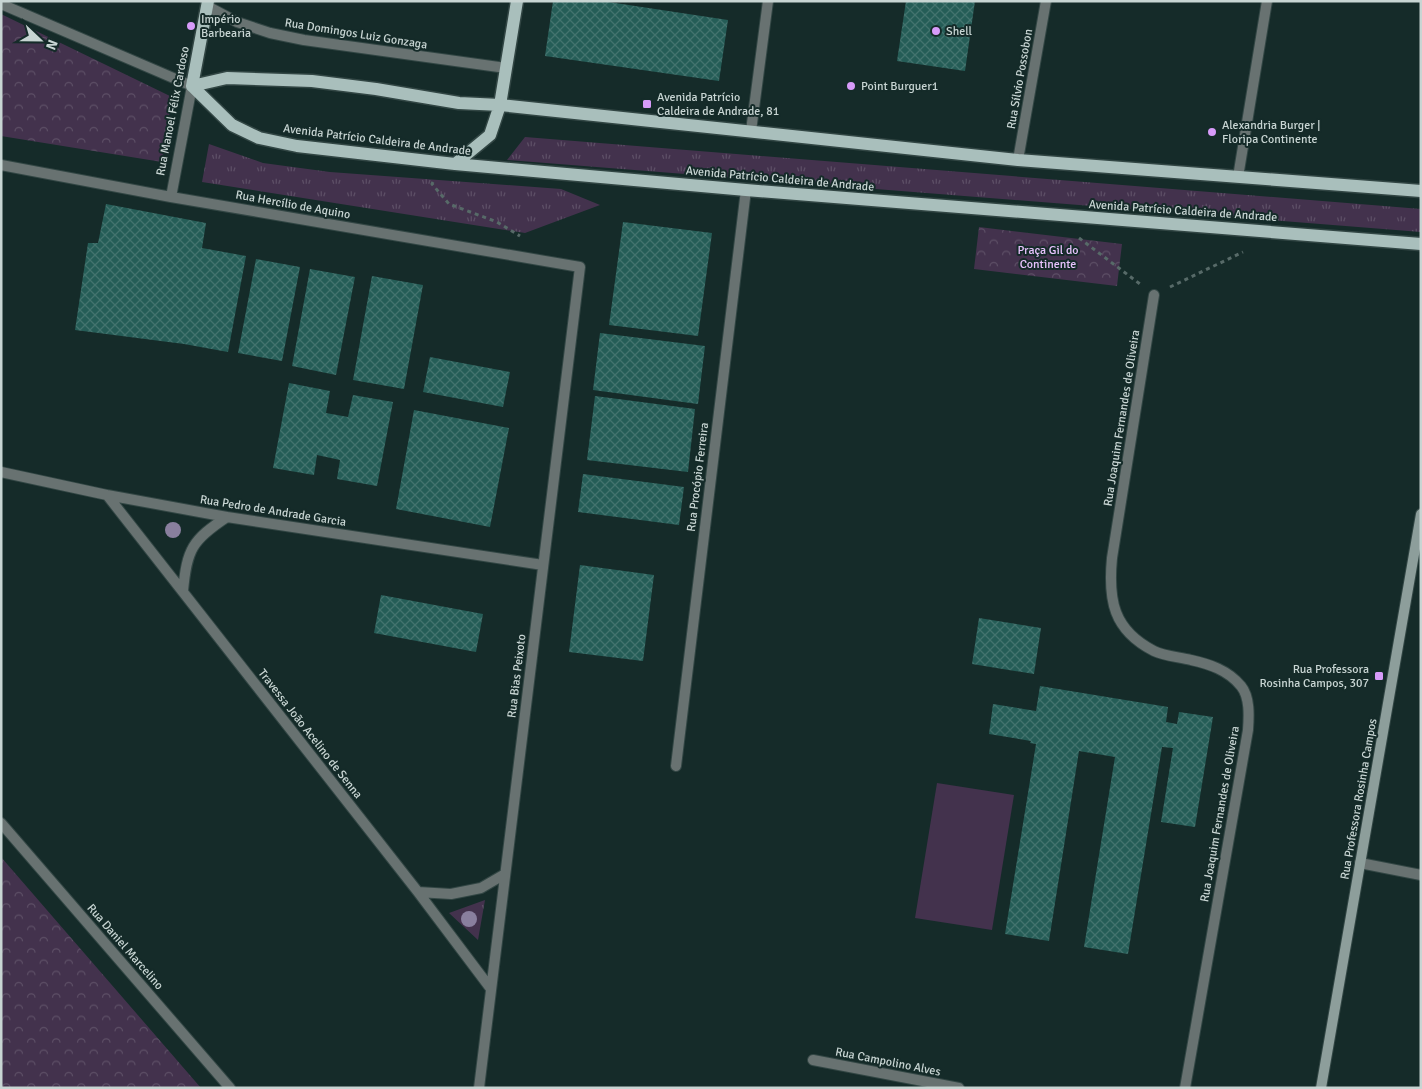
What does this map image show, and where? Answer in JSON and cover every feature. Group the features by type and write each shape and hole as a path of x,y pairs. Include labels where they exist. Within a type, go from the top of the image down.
{"main road":[{"path":"449,164 490,135 500,105 518,1"},
{"name":"Rua Manoel Félix Cardoso","path":"192,86 207,3"},
{"path":"192,86 227,78 312,82 376,88 459,103 500,105 1018,160 1421,192"},
{"name":"Avenida Patrício Caldeira de Andrade","path":"192,86 232,125 259,138 297,146 449,164 746,190 1421,244"}],"street":[{"path":"751,131 768,1"},
{"name":"Rua Sílvio Possobon","path":"1018,160 1046,1"},
{"path":"1238,177 1267,1"},
{"name":"Rua Domingos Luiz Gonzaga","path":"207,3 237,22 270,33 506,68"},
{"path":"1,4 192,86"},
{"name":"Rua Manoel Félix Cardoso","path":"171,197 192,86"},
{"name":"Rua Hercílio de Aquino","path":"1,165 171,197 580,267"},
{"name":"Rua Procópio Ferreira","path":"676,766 746,190"},
{"name":"Rua Bias Peixoto","path":"479,1088 580,267"},
{"name":"Rua Joaquim Fernandes de Oliveira","path":"1154,295 1112,558 1110,582 1112,602 1118,620 1132,637 1155,651 1210,664 1225,672 1242,686 1249,709 1248,730 1185,1088"},
{"name":"Rua Pedro de Andrade Garcia","path":"1,472 107,495 226,517 543,565"},
{"name":"Travessa João Acelino de Senna","path":"107,495 418,892 491,989"},
{"name":"Rua Professora Rosinha Campos","path":"1321,1088 1421,514"},
{"path":"183,591 189,553 196,541 206,530 226,517"},
{"name":"Rua Daniel Marcelino","path":"1,823 230,1088"},
{"path":"1360,863 1421,875"},
{"path":"418,892 450,894 481,888 505,874"},
{"name":"Rua Campolino Alves","path":"812,1060 959,1088"}],"path":[{"path":"449,164 432,184 449,204 498,222 514,232 529,244 527,257"},
{"path":"1079,238 1154,295 1248,249"}],"green space":[{"path":"1,14 172,97 162,162 1,136"},
{"path":"525,137 1421,209 1421,232 507,160"},
{"path":"209,144 263,163 330,172 561,189 600,205 525,233 202,182"},
{"name":"Praça Gil do Continente","path":"979,227 1122,244 1117,286 974,269"},
{"path":"937,783 1014,795 992,930 915,918"},
{"path":"1,857 201,1088 1,1088"},
{"path":"485,900 478,940 449,913"}],"building":[{"path":"553,1 602,1 728,20 719,81 545,56"},
{"name":"Shell","path":"906,1 975,1 965,71 897,61"},
{"path":"106,204 206,223 202,248 246,256 228,352 184,344 75,330 88,243 98,243"},
{"path":"623,222 712,233 698,336 609,325"},
{"path":"256,259 300,267 282,361 238,353"},
{"path":"310,269 355,277 336,375 292,366"},
{"path":"372,276 423,285 404,389 353,380"},
{"path":"600,333 705,346 698,404 593,390"},
{"path":"430,357 510,372 503,407 423,392"},
{"path":"289,383 330,391 326,413 348,417 353,395 393,402 377,486 337,479 340,460 317,455 314,475 273,468"},
{"path":"595,396 695,409 688,472 587,460"},
{"path":"414,410 509,428 490,527 396,509"},
{"path":"583,474 684,487 679,525 578,512"},
{"path":"580,565 654,575 643,661 569,652"},
{"path":"381,595 483,614 476,652 374,633"},
{"path":"979,618 1041,628 1034,674 972,664"},
{"path":"1040,686 1168,707 1166,722 1177,724 1179,712 1213,717 1195,827 1161,822 1173,748 1162,747 1128,954 1084,947 1115,757 1079,751 1049,941 1005,934 1036,744 1030,743 1031,741 989,734 993,704 1036,711"}],"place":[{"name":"Império Barbearia","path":"191,26"},
{"name":"Shell","path":"936,31"},
{"name":"Point Burguer1","path":"851,86"},
{"name":"Avenida Patrício Caldeira de Andrade, 81","path":"647,104"},
{"name":"Alexandria Burger | Floripa Continente","path":"1212,132"},
{"name":"Rua Professora Rosinha Campos, 307","path":"1379,676"}]}
